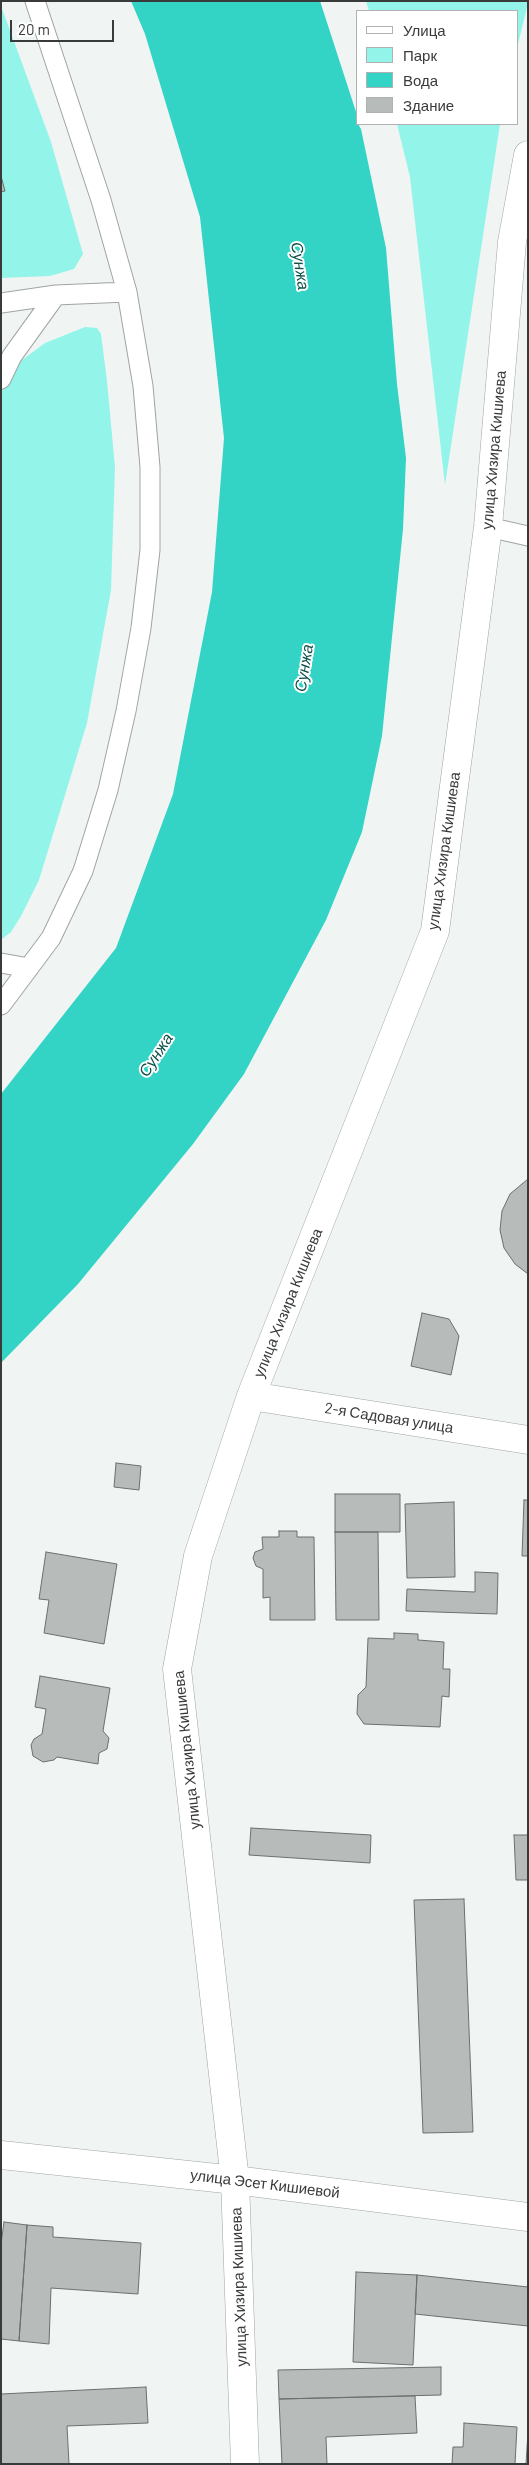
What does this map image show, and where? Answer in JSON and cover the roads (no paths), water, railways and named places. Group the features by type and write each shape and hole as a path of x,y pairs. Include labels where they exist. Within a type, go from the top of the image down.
{"street":[{"name":"улица Хизира Кишиева","path":"245,2464 235,2180 177,1669 198,1556 251,1396 435,931 488,527 512,242 528,155"},
{"name":"2-я Садовая улица","path":"251,1396 528,1440"},
{"name":"улица Эсет Кишиевой","path":"1,2155 235,2180 528,2217"}],"lane":[{"path":"1,1005 51,938 83,871 108,790 126,711 141,628 150,550 150,467 143,386 127,292 101,200 35,1"},
{"path":"1,303 56,295 127,292"},
{"path":"1,379 12,356 56,295"},
{"path":"488,527 528,536"},
{"path":"1,963 29,968"}],"water":[{"name":"Сунжа","path":"131,1 320,1 356,112 356,125 359,125 361,129 386,248 397,384 406,458 403,529 382,736 362,832 326,920 244,1074 193,1144 78,1284 1,1363 1,1094 116,948 173,794 212,592 224,438 200,217 145,34"}]}
